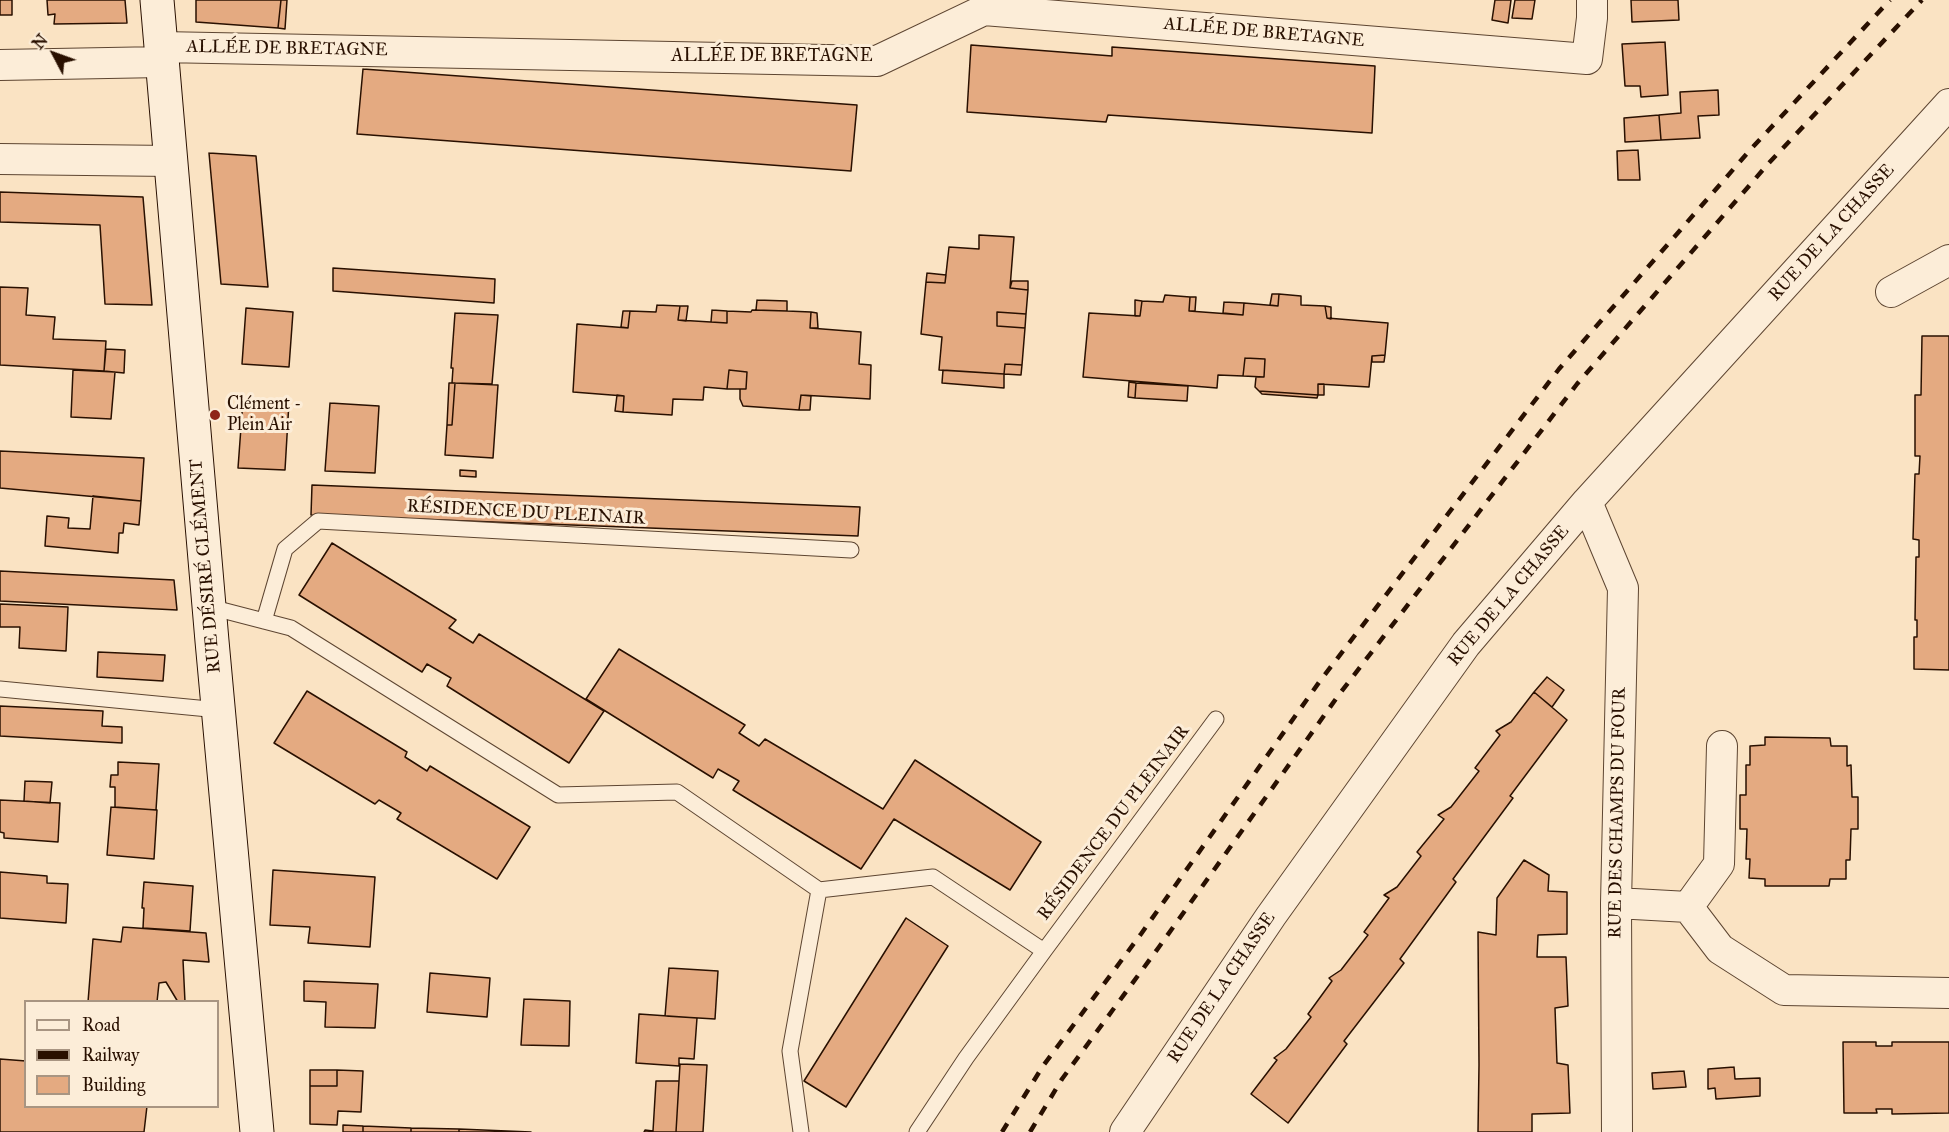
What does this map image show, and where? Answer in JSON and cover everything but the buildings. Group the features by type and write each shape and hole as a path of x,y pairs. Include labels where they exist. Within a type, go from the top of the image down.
{"main road":[{"name":"RUE DÉSIRÉ CLÉMENT","path":"157,0 257,1132"}],"street":[{"name":"ALLÉE DE BRETAGNE","path":"0,64 161,54 877,61 984,10 1587,59 1592,0"},
{"name":"RUE DE LA CHASSE","path":"1125,1132 1271,916 1466,644 1587,502 1949,104"},
{"path":"0,159 171,161"},
{"path":"1891,292 1949,260"},
{"name":"RUE DES CHAMPS DU FOUR","path":"1587,502 1623,588 1616,903 1617,1132"},
{"path":"1688,907 1719,864 1722,747"},
{"path":"1616,903 1688,907 1720,949 1784,990 1949,993"}],"lane":[{"name":"RÉSIDENCE DU PLEINAIR","path":"264,621 285,549 318,521 851,550"},
{"path":"210,607 291,628 558,795 677,792 819,890 790,1051 801,1132"},
{"path":"0,689 219,710"},
{"name":"RÉSIDENCE DU PLEINAIR","path":"917,1132 966,1058 1216,719"},
{"name":"RÉSIDENCE DU PLEINAIR","path":"819,890 933,877 1044,951"}],"railway":[{"path":"1002,1132 1043,1066 1141,934 1320,681 1559,369 1751,149 1890,0"},
{"path":"1030,1132 1062,1079 1338,696 1577,384 1768,164 1922,0"}],"place":[{"name":"Clément - Plein Air","path":"215,415"}]}
